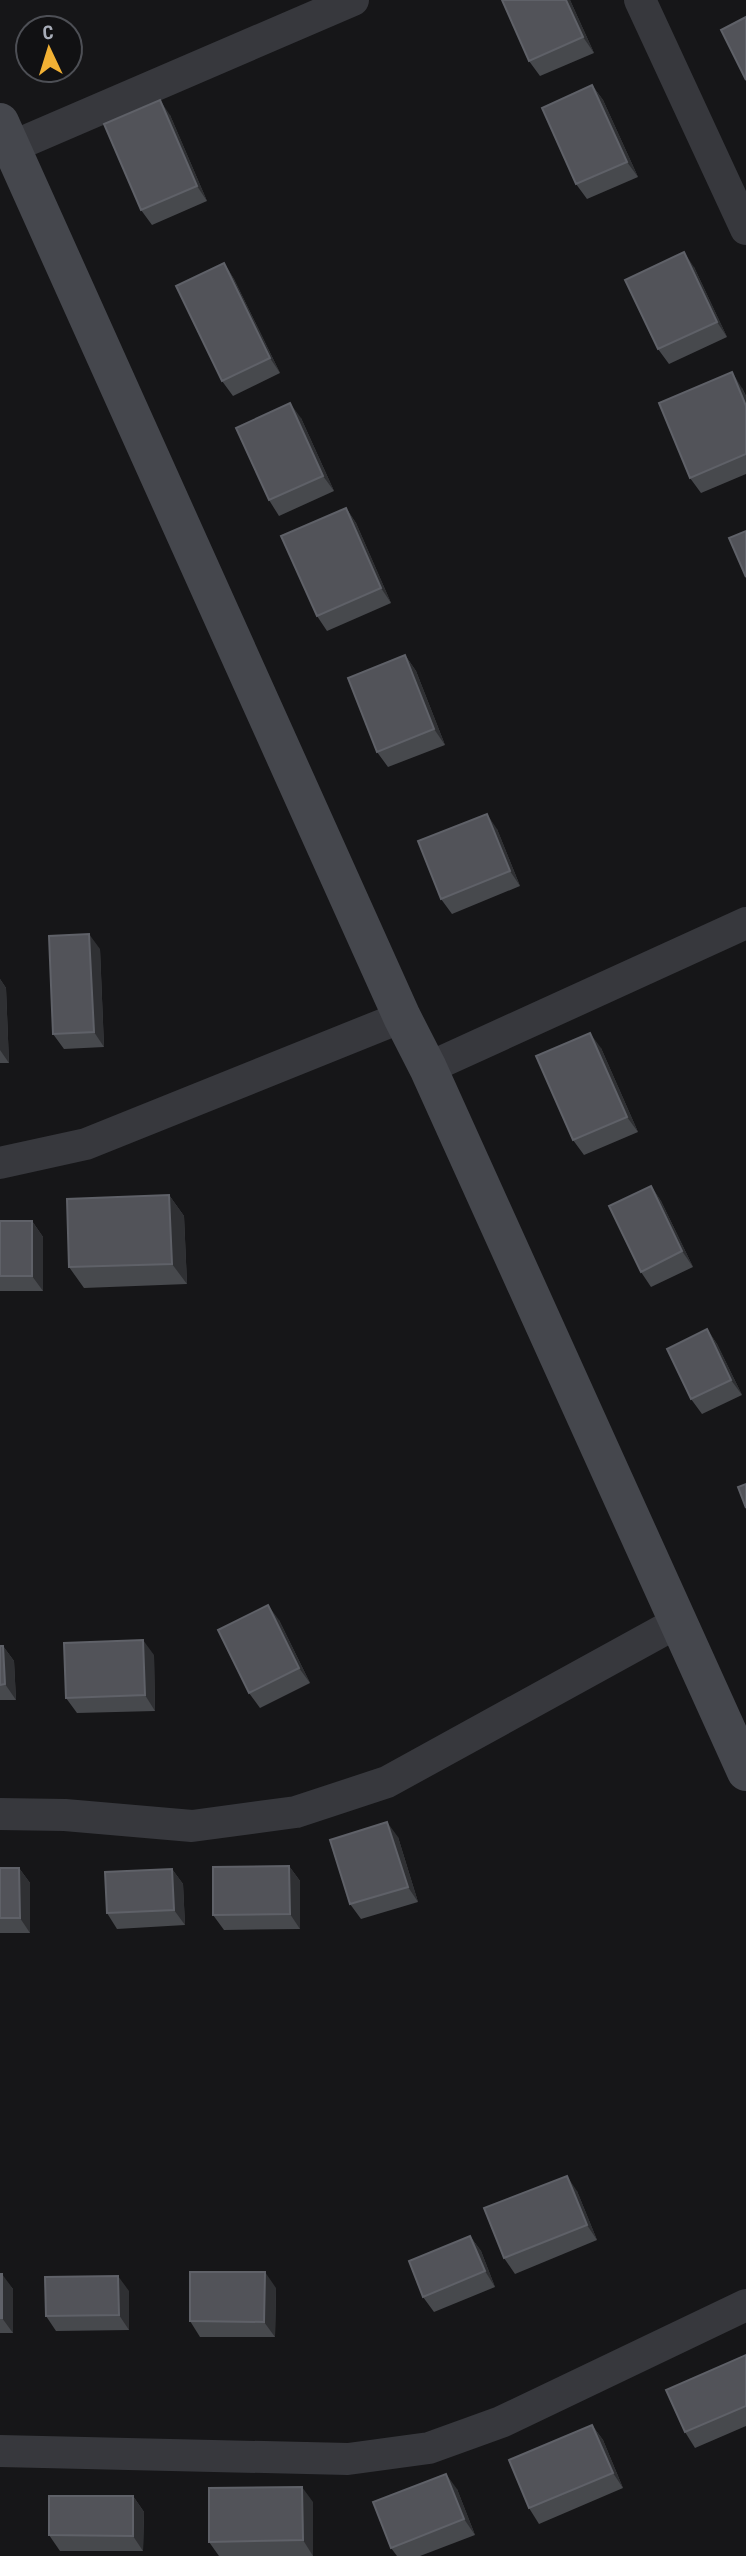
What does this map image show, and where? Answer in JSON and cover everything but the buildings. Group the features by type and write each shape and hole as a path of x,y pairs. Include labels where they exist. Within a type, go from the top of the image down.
{"street":[{"path":"353,0 4,141 746,1772"},
{"path":"640,0 746,229"},
{"path":"428,1069 746,923"},
{"path":"0,1163 86,1144 402,1017"},
{"path":"0,1814 65,1815 192,1826 296,1812 387,1782 678,1622"},
{"path":"0,2451 348,2459 429,2448 501,2421 746,2305"}]}
